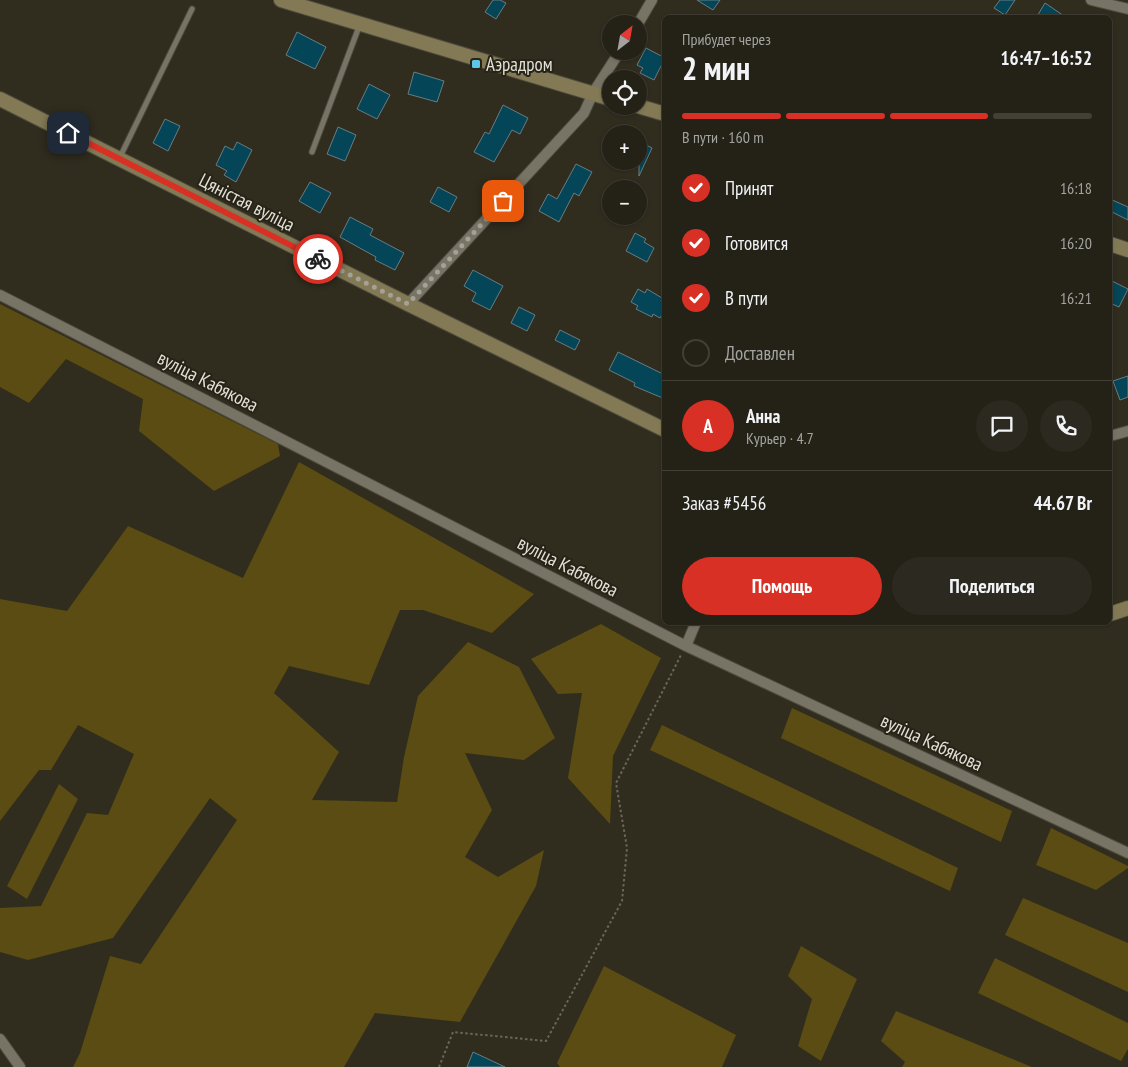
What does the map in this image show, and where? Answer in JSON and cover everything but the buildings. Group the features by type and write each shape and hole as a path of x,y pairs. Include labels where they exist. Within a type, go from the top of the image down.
{"street":[{"path":"281,0 602,96"},
{"path":"643,15 652,0"},
{"path":"1091,0 1128,9"},
{"path":"408,304 584,112 593,93 614,60"},
{"name":"Цяністая вуліца","path":"0,99 408,304 662,429"},
{"path":"647,109 662,113"},
{"path":"1112,245 1128,250"},
{"name":"вуліца Кабякова","path":"0,295 686,646 1128,853"},
{"path":"1112,435 1128,431"},
{"path":"1112,613 1128,608"},
{"path":"686,646 695,625"},
{"path":"0,1040 20,1067"}],"lane":[{"path":"120,158 192,9"},
{"path":"312,152 360,24"}],"path":[{"path":"439,1067 453,1032 546,1041 622,901 627,848 616,783 686,646"}],"shaded area":[{"path":"0,304 278,444 280,456 214,491 139,431 143,399 66,359 29,403 0,387"},
{"path":"299,462 534,594 492,633 423,610 400,610 369,685 289,666 274,693 339,752 312,800 397,802 404,757 418,696 468,642 519,667 555,738 524,760 465,753 492,810 465,857 498,877 544,850 536,886 460,1022 375,1013 344,1067 73,1067 80,1053 110,956 141,964 237,820 210,798 113,938 28,960 0,952 0,908 41,906 87,813 108,815 134,754 78,725 51,770 39,770 0,821 0,599 67,611 128,526 243,578"},
{"path":"601,624 661,658 613,756 610,824 568,778 582,693 558,694 531,659"},
{"path":"792,708 1012,811 1001,842 781,738"},
{"path":"662,725 958,868 950,891 650,750"},
{"path":"59,784 78,799 27,899 7,886"},
{"path":"1051,828 1128,866 1128,868 1096,890 1036,865"},
{"path":"1023,898 1128,943 1128,992 1005,935"},
{"path":"801,946 857,979 821,1061 798,1046 812,999 788,976"},
{"path":"995,958 1128,1023 1128,1049 1121,1061 978,993"},
{"path":"604,966 736,1035 722,1067 560,1067 557,1063"},
{"path":"896,1011 1032,1067 902,1067 905,1062 881,1041"}],"way so far":[{"path":"318,259 408,304 503,201"}],"place":[{"name":"Аэрадром","path":"476,64"}],"route":[{"path":"68,133 318,259"}]}
